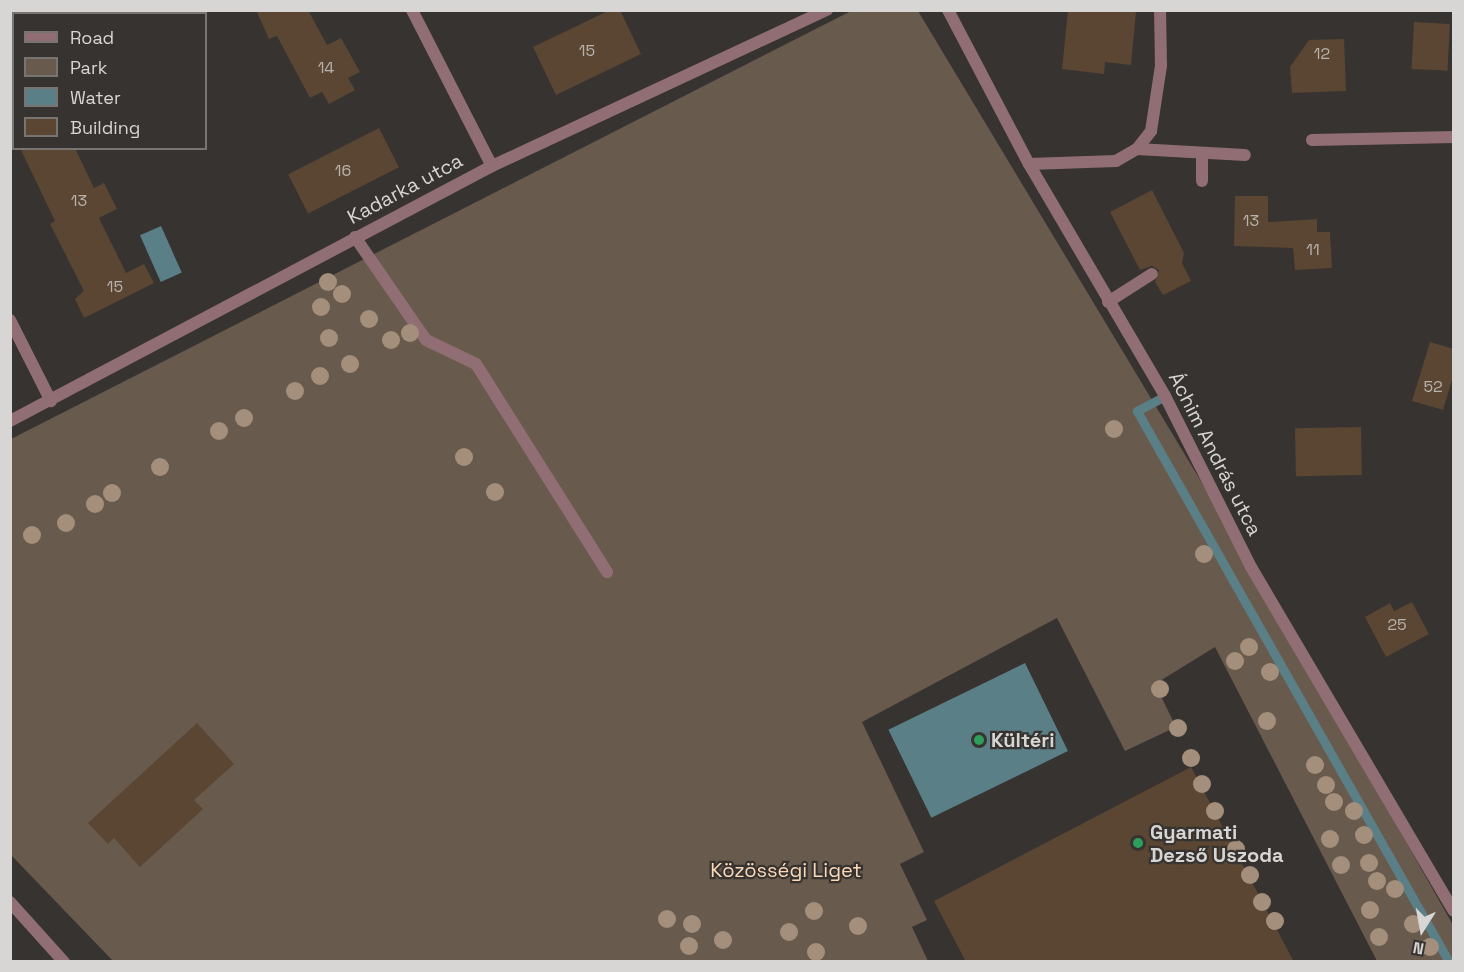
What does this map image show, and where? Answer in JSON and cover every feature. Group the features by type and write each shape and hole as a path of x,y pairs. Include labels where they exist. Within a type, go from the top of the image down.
{"street":[{"path":"412,10 492,166"},
{"name":"Kadarka utca","path":"10,421 51,402 355,237 492,166 827,10"},
{"name":"Áchim András utca","path":"948,10 1029,164 1108,302 1166,396 1251,567 1454,910"},
{"path":"1029,164 1116,161 1137,149 1151,131 1161,66 1160,10"},
{"path":"1312,140 1454,137"},
{"path":"1137,149 1245,155"},
{"path":"1202,153 1202,181"},
{"path":"355,237 426,340 476,364 607,572"},
{"path":"1108,302 1152,274"},
{"path":"10,320 51,402"},
{"path":"10,902 64,962"}],"green space":[{"name":"Közösségi Liget","path":"851,11 918,11 1217,508 1453,925 1453,961 1377,961 1215,647 1155,684 1176,727 1125,751 1057,618 862,722 924,852 900,864 927,920 912,927 928,961 113,961 11,855 11,439"}],"water":[{"path":"161,226 182,273 161,282 140,235"},
{"name":"Kültéri","path":"1025,663 1068,751 931,818 888,730"}],"building":[{"path":"256,10 308,10 327,45 341,38 360,72 348,78 355,90 329,104 322,92 310,98 277,36 269,39"},
{"path":"610,10 620,10 641,54 556,95 533,47"},
{"path":"1068,10 1136,12 1131,65 1105,62 1104,74 1062,69"},
{"path":"1414,22 1450,24 1447,71 1412,69"},
{"path":"1344,39 1346,91 1292,93 1290,67 1309,40"},
{"path":"379,128 399,167 308,214 288,174"},
{"path":"21,150 76,150 94,188 104,183 117,209 99,218 126,273 144,264 154,283 84,318 75,299 84,291 50,224 55,221"},
{"path":"1152,190 1184,253 1182,263 1191,281 1163,295 1155,282 1159,270 1152,266 1140,270 1110,212"},
{"path":"1235,196 1268,196 1268,222 1317,219 1317,232 1330,232 1332,268 1295,270 1293,248 1234,246"},
{"path":"1430,342 1454,349 1454,373 1443,410 1412,401"},
{"path":"1361,427 1362,475 1296,476 1295,428"},
{"path":"1412,602 1429,634 1386,657 1365,617 1390,603 1394,611"},
{"path":"197,723 234,764 194,800 203,809 140,867 114,838 108,844 88,823"},
{"name":"Gyarmati Dezső Uszoda","path":"1191,767 1294,962 966,962 934,901"}],"waterway":[{"path":"1165,396 1137,411 1449,962"}],"place":[{"name":"Kültéri","path":"979,740"},
{"name":"Gyarmati Dezső Uszoda","path":"1138,843"}]}
